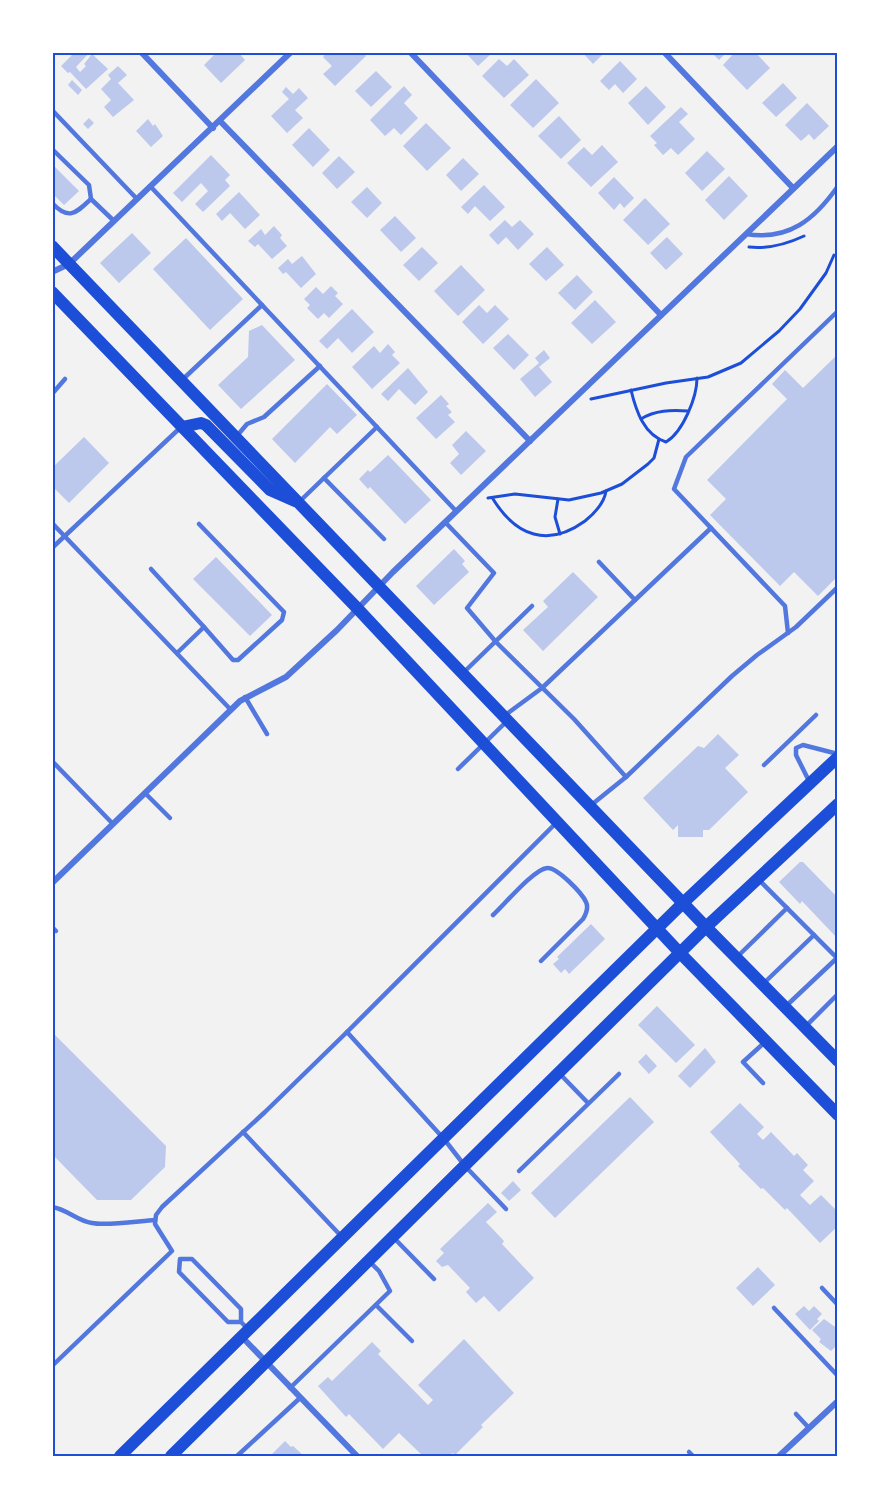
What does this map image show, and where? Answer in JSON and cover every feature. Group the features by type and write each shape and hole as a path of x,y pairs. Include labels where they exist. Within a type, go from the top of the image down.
{"main road":[{"path":"52,246 837,1061"},
{"path":"52,292 357,608 680,953 837,1115"},
{"path":"182,427 201,423 211,428 270,490 299,502"},
{"path":"120,1456 244,1330 343,1238 683,903 837,756"},
{"path":"171,1456 706,927 837,804"}],"street":[{"path":"141,52 213,129"},
{"path":"410,52 661,315"},
{"path":"664,52 793,188"},
{"path":"52,272 69,264 213,129 287,54"},
{"path":"220,121 530,441"},
{"path":"52,883 245,697 286,677 837,146"},
{"path":"244,1330 266,1363 357,1456"},
{"path":"779,1456 837,1401"}],"lane":[{"path":"52,110 137,199"},
{"path":"52,149 89,185 91,199 114,221"},
{"path":"746,234 777,235 802,224 823,207 837,186"},
{"path":"151,187 456,511"},
{"path":"52,203 62,213 68,214 81,209 91,199"},
{"path":"182,380 262,305"},
{"path":"788,633 785,606 674,489 686,457 837,311"},
{"path":"236,436 247,424 264,417 320,366"},
{"path":"52,394 65,379"},
{"path":"52,548 182,427"},
{"path":"299,502 377,427"},
{"path":"324,478 384,539"},
{"path":"445,522 494,573 467,608 496,642 574,719 626,777"},
{"path":"52,524 231,710"},
{"path":"151,569 233,660 238,660 282,620 284,612 199,524"},
{"path":"458,769 506,718 542,688 711,528"},
{"path":"599,562 636,600"},
{"path":"590,806 626,777 741,669 788,633 837,587"},
{"path":"463,673 532,606"},
{"path":"177,653 204,627"},
{"path":"245,697 267,734"},
{"path":"764,765 816,715"},
{"path":"791,739 799,747"},
{"path":"810,783 796,755 796,748 803,745 837,756"},
{"path":"52,761 113,824"},
{"path":"145,793 170,818"},
{"path":"244,1330 241,1310 192,1259 180,1259 172,1251 158,1232 155,1224 156,1215 347,1032 558,821"},
{"path":"494,915 538,872 548,868 555,870 568,881 587,903 587,912 583,920 541,961"},
{"path":"758,879 837,958 785,1008"},
{"path":"736,958 787,908"},
{"path":"762,984 814,936"},
{"path":"805,1027 837,994"},
{"path":"347,1032 506,1209"},
{"path":"763,1083 743,1062 766,1041"},
{"path":"559,1073 588,1103"},
{"path":"519,1171 619,1074"},
{"path":"243,1132 343,1238"},
{"path":"52,1207 65,1210 95,1224 155,1220"},
{"path":"393,1237 434,1279"},
{"path":"52,1366 172,1251"},
{"path":"180,1259 179,1272 228,1322 244,1330"},
{"path":"291,1388 390,1291 379,1271 369,1261"},
{"path":"822,1288 837,1305"},
{"path":"376,1305 412,1341"},
{"path":"774,1308 837,1376"},
{"path":"237,1456 300,1398"},
{"path":"796,1414 809,1428"},
{"path":"689,1452 693,1456"}],"path":[{"path":"591,399 697,378 730,369 764,345 800,309 826,273 834,255"},
{"path":"631,390 641,419 658,439 666,442 669,441 688,411 697,389 697,378"},
{"path":"641,419 664,411 688,411"},
{"path":"606,491 605,498 594,514 560,534 546,537 530,533 511,520 490,498 516,494 558,499 580,498 606,491 622,484 654,458 658,439"},
{"path":"558,499 555,517 560,534"}],"building":[{"path":"75,52 90,52 76,67 80,72 92,54 108,69 86,89 61,66"},
{"path":"217,52 238,52 245,60 221,83 204,65"},
{"path":"327,52 362,52 366,56 335,86 323,74 332,66 323,57"},
{"path":"465,52 493,52 478,66"},
{"path":"582,52 605,52 593,64"},
{"path":"711,52 727,52 719,60"},
{"path":"735,52 755,52 770,68 747,90 723,65"},
{"path":"499,59 507,66 514,59 529,75 504,98 482,76"},
{"path":"620,61 637,79 623,93 615,84 609,90 600,81"},
{"path":"118,66 127,75 118,83 134,100 113,117 104,107 111,100 101,89 111,79 108,75"},
{"path":"376,71 392,87 371,107 355,91"},
{"path":"536,79 559,103 533,128 510,105"},
{"path":"72,80 82,90 78,95 68,85"},
{"path":"783,83 797,98 776,117 762,103"},
{"path":"404,86 412,95 404,103 418,118 401,135 394,128 385,136 370,120"},
{"path":"646,86 666,107 648,125 628,103"},
{"path":"286,87 293,94 299,88 308,98 295,110 303,118 287,133 271,116 289,99 282,92"},
{"path":"807,103 829,126 814,140 809,134 801,141 785,125"},
{"path":"681,107 688,114 679,122 695,139 678,155 671,148 663,155 654,145 657,143 650,136"},
{"path":"559,116 581,140 561,159 538,136"},
{"path":"89,118 94,123 88,129 83,124"},
{"path":"148,119 153,126 155,124 163,136 151,147 136,131"},
{"path":"426,123 451,148 427,171 403,146"},
{"path":"309,128 330,150 313,167 292,145"},
{"path":"602,145 618,162 591,187 567,163 584,147 592,155"},
{"path":"707,151 725,169 702,191 685,173"},
{"path":"211,155 230,175 225,180 230,186 203,212 195,204 208,191 201,183 182,202 173,193"},
{"path":"339,156 355,172 337,189 322,173"},
{"path":"463,158 479,174 461,191 446,175"},
{"path":"52,164 79,191 64,205 52,193"},
{"path":"729,176 748,196 724,220 705,200"},
{"path":"614,177 634,198 624,208 620,203 614,210 598,193"},
{"path":"484,185 505,207 490,221 475,206 468,214 461,207"},
{"path":"367,187 382,203 367,218 351,202"},
{"path":"239,192 260,215 245,229 230,213 222,221 216,214"},
{"path":"645,198 670,224 648,245 623,220"},
{"path":"395,216 416,238 401,252 380,230"},
{"path":"505,220 512,227 520,220 534,234 518,250 506,237 498,245 489,235"},
{"path":"274,226 282,235 280,238 287,246 272,259 258,244 255,247 248,241 261,229 265,235"},
{"path":"132,233 151,253 119,283 100,263"},
{"path":"667,237 683,254 666,270 650,253"},
{"path":"186,238 243,299 210,330 153,269"},
{"path":"422,247 438,263 419,281 403,265"},
{"path":"547,247 564,265 546,281 529,264"},
{"path":"302,256 316,274 301,288 286,272 283,274 278,268 288,259 292,264"},
{"path":"461,265 485,290 458,316 434,291"},
{"path":"577,275 593,292 575,310 558,293"},
{"path":"331,286 338,293 335,296 343,304 329,318 324,313 318,319 307,308 310,305 304,299 316,287 323,294"},
{"path":"595,300 616,322 592,344 571,323"},
{"path":"479,305 487,313 495,305 509,319 483,344 462,322"},
{"path":"352,309 374,332 352,353 338,338 327,349 319,341"},
{"path":"262,325 295,360 241,409 218,385 248,357 249,331"},
{"path":"508,334 529,355 514,370 493,348"},
{"path":"388,344 395,352 392,355 400,363 372,389 352,367 374,346 380,353"},
{"path":"544,350 550,358 539,367 552,382 535,397 520,379 539,363 535,358"},
{"path":"838,354 838,576 818,596 794,572 780,586 710,515 726,499 707,480 787,399 772,384 785,370 803,388"},
{"path":"408,368 428,392 415,405 399,389 388,401 381,394"},
{"path":"327,384 357,415 337,434 330,427 295,463 272,439"},
{"path":"441,395 449,404 446,406 452,412 448,415 455,422 436,439 416,418"},
{"path":"466,431 486,451 461,475 450,463 459,454 452,445"},
{"path":"84,437 109,463 69,503 52,486 52,468"},
{"path":"388,455 431,500 405,524 370,487 368,489 359,479"},
{"path":"454,549 465,561 462,564 469,572 434,605 416,586"},
{"path":"216,557 272,615 250,636 193,579"},
{"path":"573,572 598,597 543,651 523,630 548,607 543,601"},
{"path":"718,734 739,755 725,768 748,792 709,830 703,830 703,837 678,837 678,825 673,830 643,798 698,746 704,748"},
{"path":"800,862 803,862 838,898 838,939 802,901 800,904 779,882"},
{"path":"591,924 605,939 569,974 565,969 561,973 553,964 559,959 557,957"},
{"path":"657,1006 695,1045 676,1063 638,1025"},
{"path":"52,1032 166,1146 165,1167 131,1200 97,1200 52,1154"},
{"path":"705,1048 716,1062 690,1088 678,1076"},
{"path":"646,1054 657,1066 649,1074 638,1062"},
{"path":"630,1097 654,1122 555,1218 531,1193"},
{"path":"740,1103 764,1127 757,1134 763,1140 771,1132 794,1156 797,1153 808,1165 803,1170 814,1181 800,1195 810,1205 821,1195 838,1212 838,1226 820,1243 787,1208 785,1210 738,1166 740,1164 710,1132"},
{"path":"513,1181 521,1190 509,1201 501,1193"},
{"path":"488,1203 497,1212 486,1222 504,1241 502,1244 534,1278 499,1312 484,1296 476,1303 466,1292 470,1288 448,1265 442,1267 436,1261 444,1253 440,1249"},
{"path":"758,1267 775,1285 753,1306 736,1288"},
{"path":"804,1306 809,1311 814,1306 822,1314 810,1330 795,1314"},
{"path":"824,1319 838,1329 838,1344 831,1351 819,1342 821,1339 812,1330"},
{"path":"464,1339 514,1393 481,1425 483,1427 455,1455 453,1453 447,1456 423,1456 399,1433 383,1449 349,1414 346,1417 318,1386 328,1377 332,1381 372,1342 381,1351 378,1354 428,1405 433,1400 418,1385"},
{"path":"285,1441 291,1447 293,1446 304,1456 270,1456"}]}
